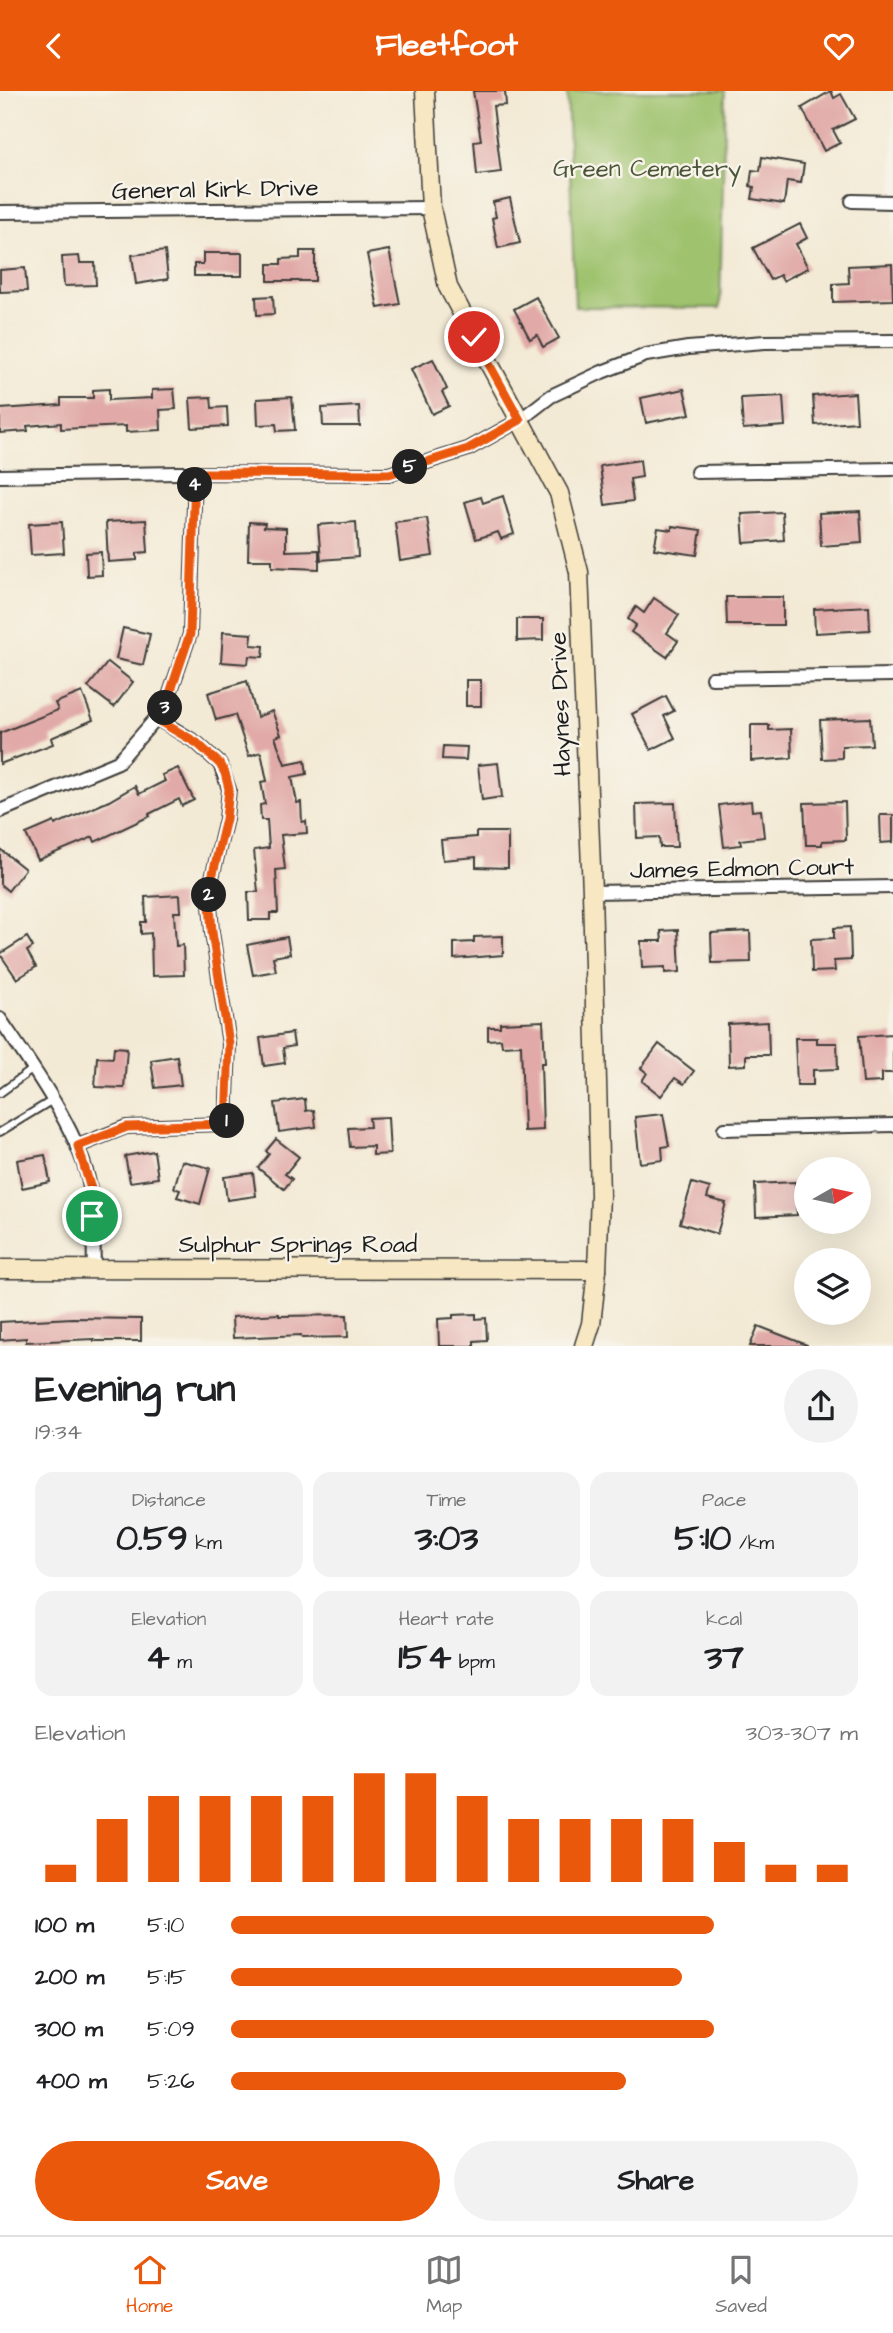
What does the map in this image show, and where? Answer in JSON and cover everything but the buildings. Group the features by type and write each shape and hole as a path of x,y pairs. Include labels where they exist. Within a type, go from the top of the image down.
{"street":[{"name":"Haynes Drive","path":"425,91 431,208 448,287 559,493 579,572 592,892 600,1195 597,1270 591,1324 584,1346"},
{"path":"852,201 893,202"},
{"name":"General Kirk Drive","path":"0,212 431,208"},
{"path":"0,476 389,474 468,449 520,420 551,396 646,355 688,348 765,342 893,341"},
{"path":"697,472 893,469"},
{"path":"0,811 118,762 165,708 190,634 195,473"},
{"path":"712,678 893,675"},
{"path":"78,1146 127,1127 226,1124 229,1044 212,932 209,890 226,819 229,789 220,764 197,743 156,719"},
{"name":"James Edmon Court","path":"592,892 893,887"},
{"path":"0,1019 78,1146 91,1189 94,1268"},
{"path":"724,1129 893,1125"},
{"name":"Sulphur Springs Road","path":"0,1269 597,1270"}],"lane":[{"path":"0,1093 33,1069"},
{"path":"0,1132 51,1101"}],"green space":[{"name":"Green Cemetery","path":"567,91 725,91 720,308 575,307"}],"route":[{"path":"92,1216 91,1189 78,1146 127,1127 226,1124 229,1044 223,1018 209,890 226,819 229,789 220,764 197,743 156,719 165,708 190,634 195,473 389,474 468,449 520,420 474,337"}]}
